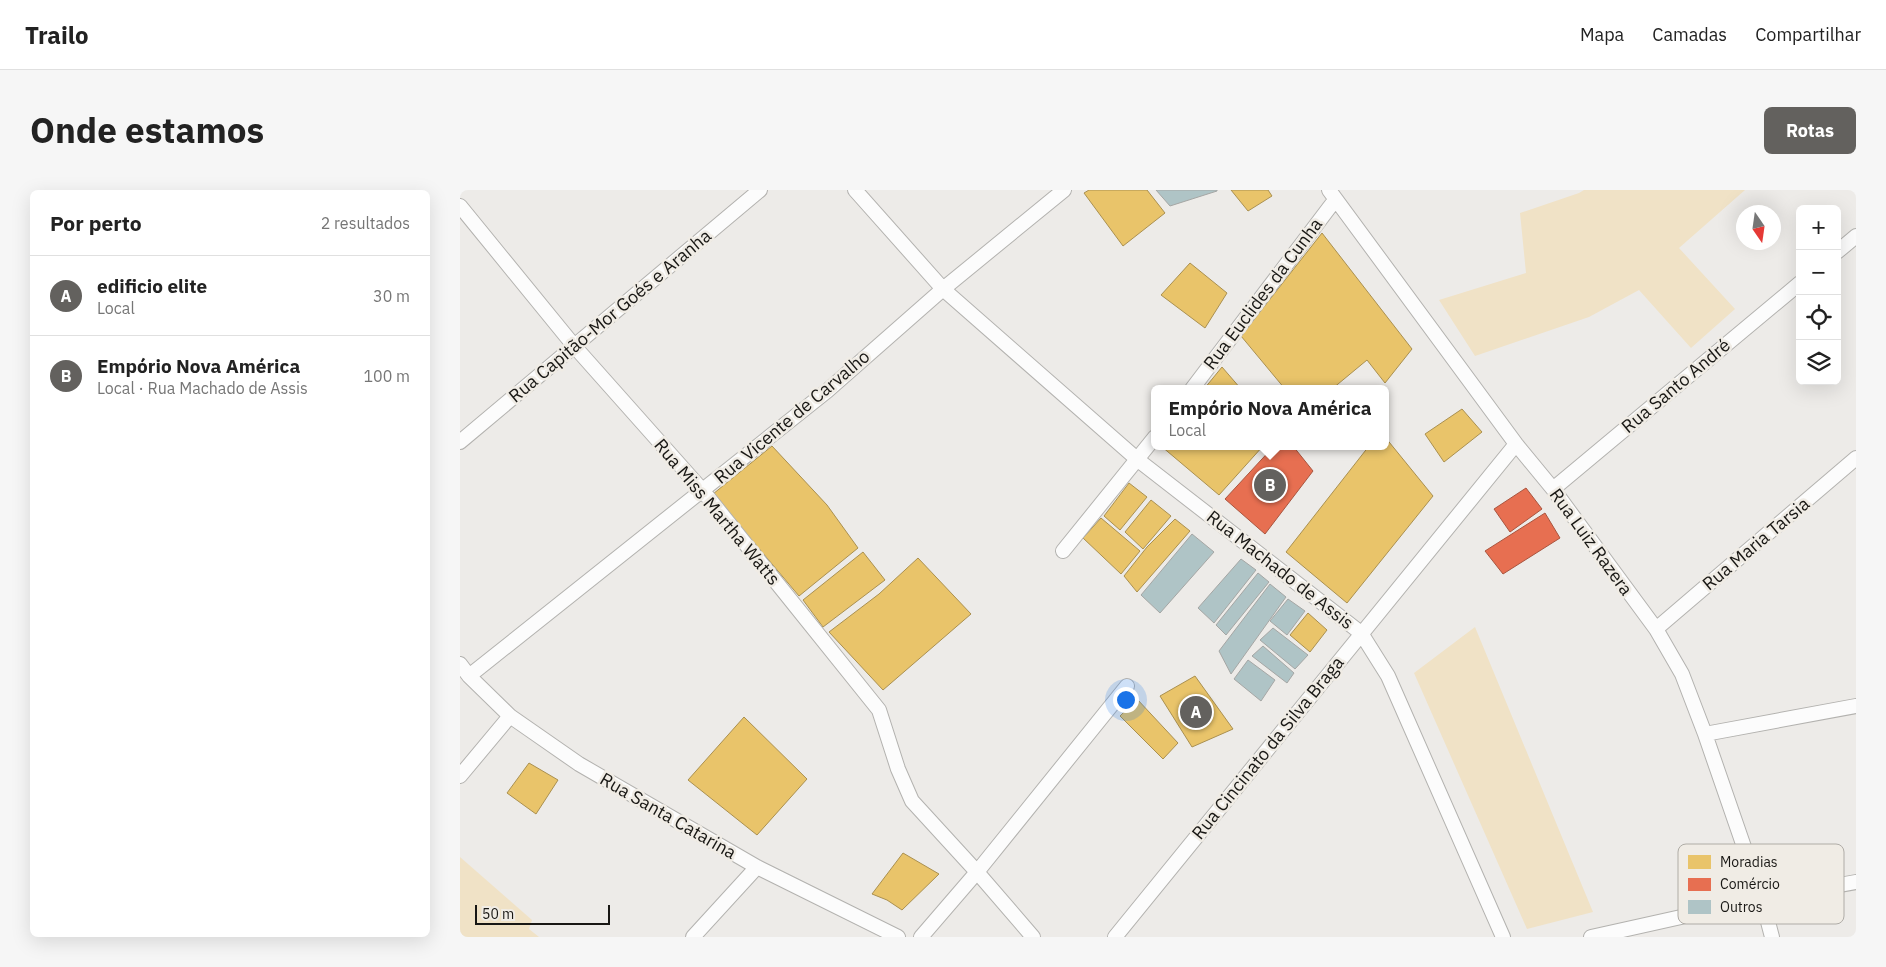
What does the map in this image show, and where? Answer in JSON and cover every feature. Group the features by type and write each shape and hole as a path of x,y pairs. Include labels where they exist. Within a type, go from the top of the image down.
{"street":[{"name":"Rua Capitão-Mor Goés e Aranha","path":"460,442 760,190"},
{"name":"Rua Machado de Assis","path":"855,190 943,289 1138,460 1360,633 1388,676 1503,937"},
{"name":"Rua Vicente de Carvalho","path":"469,676 827,391 943,289 1064,190"},
{"name":"Rua Euclides da Cunha","path":"1195,385 1332,195"},
{"name":"Rua Luiz Razera","path":"1332,195 1516,444 1553,489 1656,629 1682,674 1743,844"},
{"name":"Rua Miss Martha Watts","path":"460,206 575,347 703,491 880,710 898,769 912,801 942,836 978,872 1033,937"},
{"path":"1839,250 1856,236"},
{"name":"Rua Santo André","path":"1553,489 1796,286"},
{"path":"1063,551 1151,442"},
{"name":"Rua Cincinato da Silva Braga","path":"1115,937 1360,633 1516,444"},
{"name":"Rua Maria Tarsia","path":"1656,629 1856,458"},
{"name":"Rua Santa Catarina","path":"460,664 469,676 510,716 579,764 757,867 898,937"},
{"path":"920,937 978,872 1127,686"},
{"path":"1705,734 1856,706"},
{"path":"460,776 510,716"},
{"path":"693,937 757,867"},
{"path":"1591,937 1678,918"},
{"name":"Rua Luiz Razera","path":"1768,924 1772,937"}],"shaded area":[{"path":"1584,190 1745,190 1679,248 1735,309 1691,348 1639,290 1589,317 1475,356 1439,300 1526,273 1520,213"},
{"path":"1475,627 1593,912 1527,929 1414,673"},
{"path":"460,857 532,920 529,929 539,937 460,937"}],"building: Moradias":[{"path":"1089,190 1147,190 1165,213 1123,246 1084,193"},
{"path":"1231,190 1268,190 1272,196 1248,211"},
{"path":"1322,233 1412,349 1385,383 1367,360 1337,385 1282,385 1241,336"},
{"path":"1190,263 1227,293 1205,328 1161,295"},
{"path":"1222,367 1238,385 1207,385"},
{"path":"1462,409 1482,432 1444,462 1425,434"},
{"path":"1389,442 1433,496 1347,603 1286,552 1366,450 1389,450"},
{"path":"772,446 827,505 858,548 799,596 713,494"},
{"path":"1166,450 1259,450 1219,495"},
{"path":"1129,483 1147,497 1120,530 1104,516"},
{"path":"1151,500 1171,516 1143,549 1125,532"},
{"path":"1101,518 1140,551 1121,574 1083,538"},
{"path":"1175,519 1190,531 1137,592 1124,576 1147,547"},
{"path":"863,552 885,580 823,627 803,600"},
{"path":"918,558 971,614 883,690 829,632 879,594"},
{"path":"1308,613 1327,630 1310,652 1290,635"},
{"path":"1195,676 1233,729 1192,747 1160,696"},
{"path":"1137,699 1178,743 1163,759 1120,716"},
{"path":"744,717 807,779 757,835 688,780"},
{"path":"529,763 558,780 536,814 507,793"},
{"path":"903,853 939,874 902,910 887,900 872,894"}],"building: Comércio":[{"path":"1270,450 1296,450 1313,471 1265,534 1225,499"},
{"path":"1526,488 1542,509 1510,532 1494,509"},
{"path":"1545,513 1560,538 1503,574 1485,551"}],"building: Outros":[{"path":"1156,190 1217,190 1217,191 1170,206"},
{"path":"1192,534 1214,552 1160,613 1141,595"},
{"path":"1241,559 1256,570 1214,623 1198,608"},
{"path":"1258,573 1269,582 1226,635 1216,625"},
{"path":"1270,584 1286,597 1231,674 1219,651"},
{"path":"1288,599 1305,611 1287,635 1270,621"},
{"path":"1273,628 1308,655 1295,669 1260,640"},
{"path":"1263,646 1294,673 1287,683 1252,656"},
{"path":"1248,660 1275,680 1261,701 1234,679"}],"place":[{"name":"Empório Nova América","path":"1270,485"},
{"name":"edificio elite","path":"1196,712"}]}
